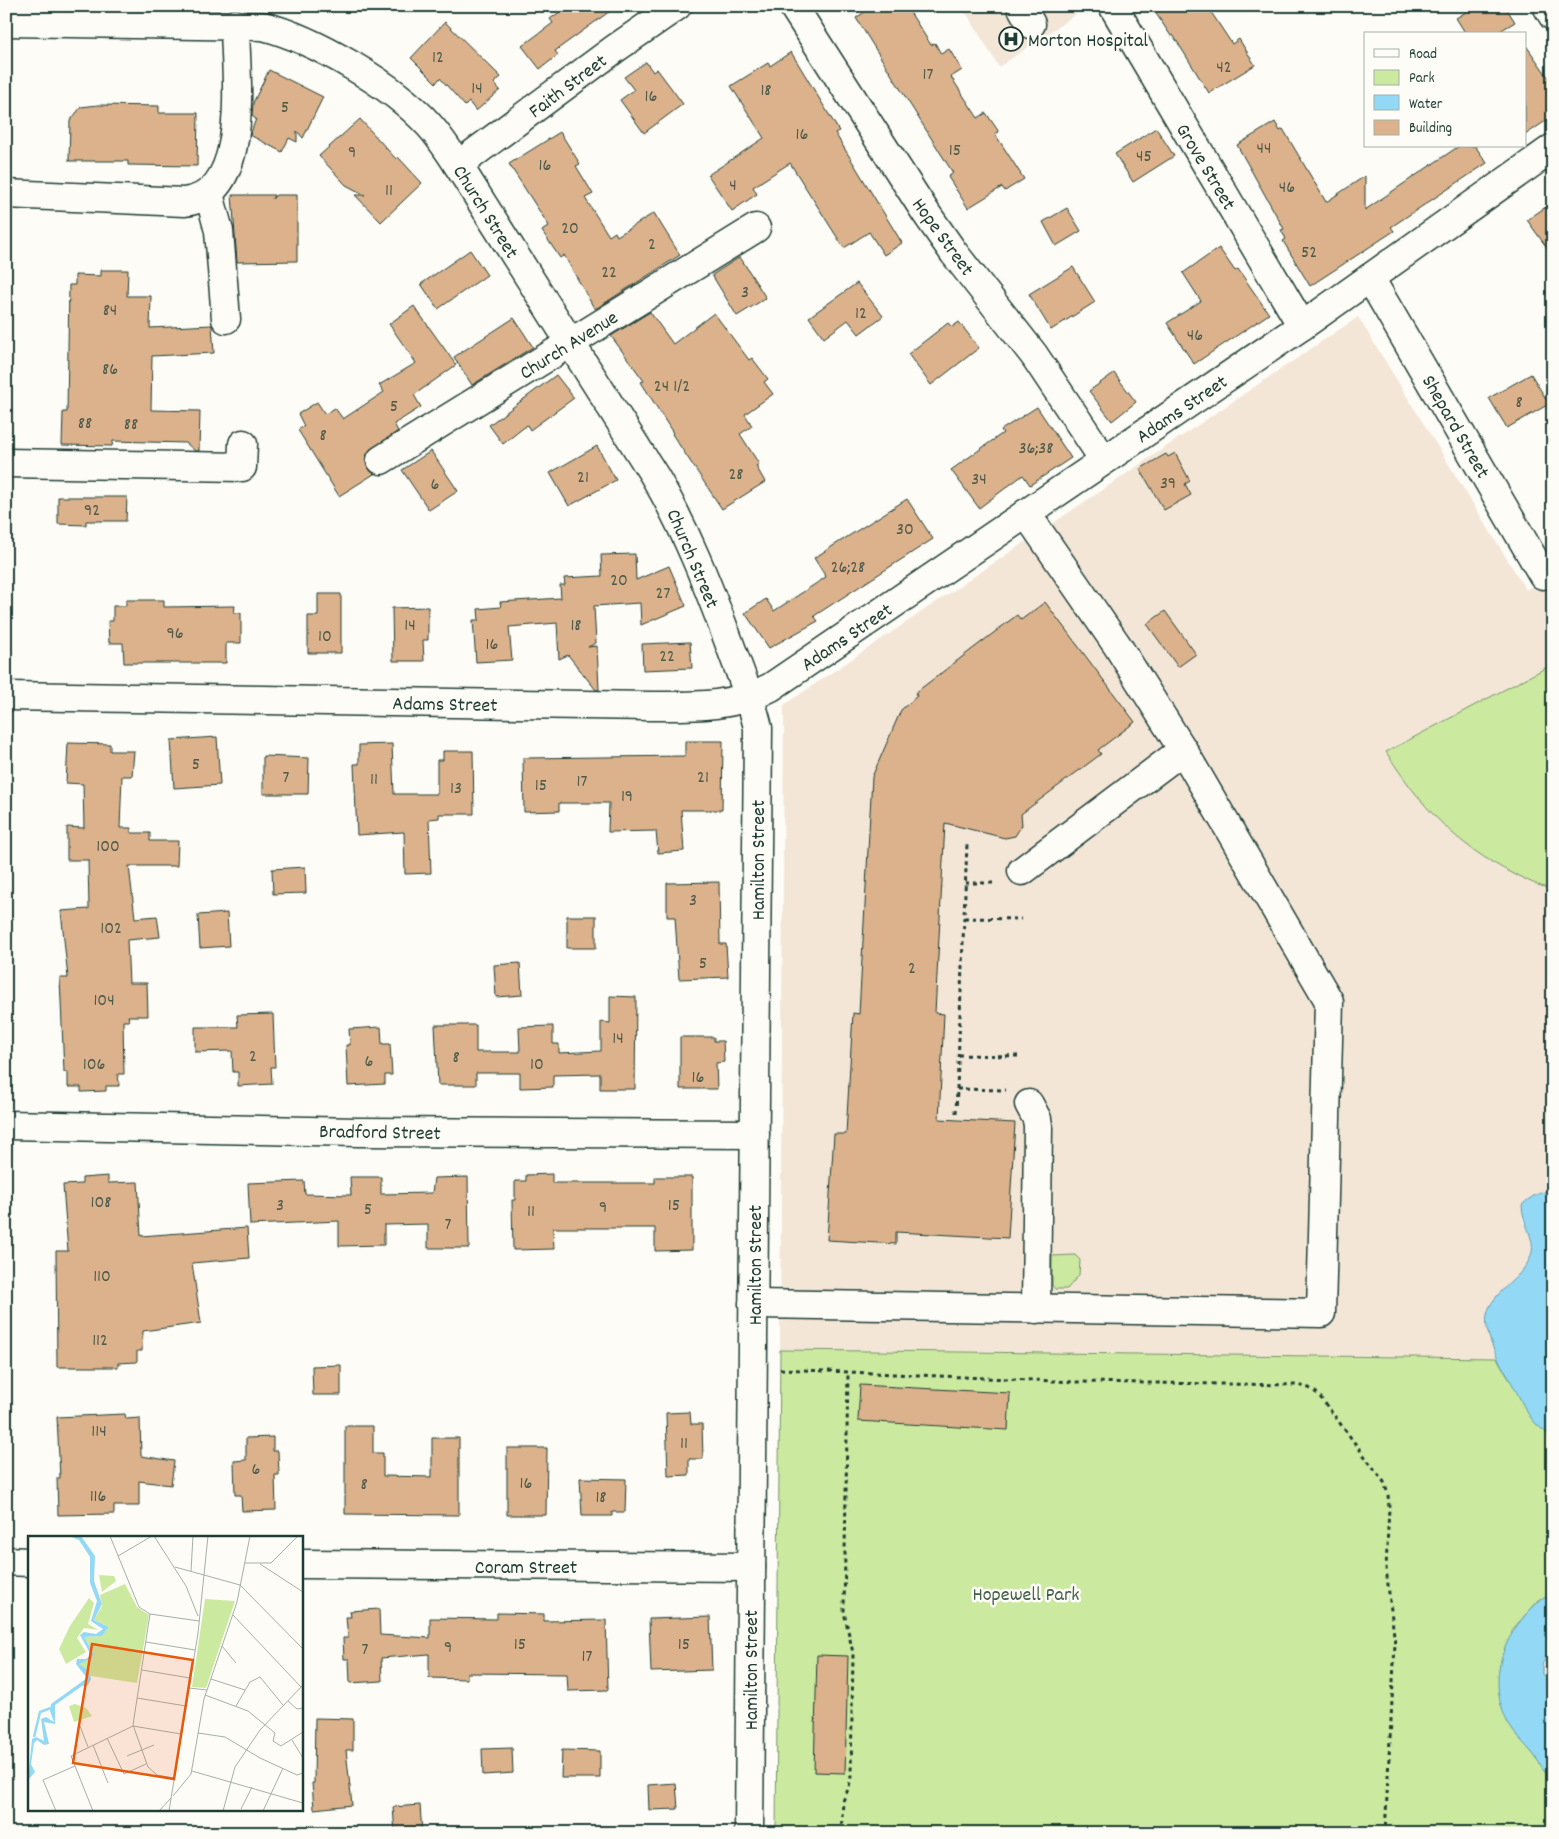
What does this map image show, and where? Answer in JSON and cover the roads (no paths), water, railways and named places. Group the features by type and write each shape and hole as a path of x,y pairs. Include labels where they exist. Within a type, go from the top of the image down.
{"street":[{"name":"Faith Street","path":"458,165 616,48 677,6"},
{"name":"Hope Street","path":"793,6 936,227 1034,355 1104,460"},
{"name":"Grove Street","path":"1112,6 1302,326"},
{"path":"1547,6 1553,16"},
{"name":"Church Street","path":"6,22 120,14 263,26 290,34 360,72 406,104 428,124 458,165 571,343 677,516 699,564 749,698"},
{"path":"6,194 184,202 201,199 209,194 217,187 227,168 234,142 235,24"},
{"name":"Adams Street","path":"6,696 650,706 710,705 749,698 771,687 1302,326 1553,148"},
{"path":"209,194 219,232 226,319"},
{"name":"Church Avenue","path":"381,460 756,228"},
{"name":"Shepard Street","path":"1370,278 1543,575"},
{"path":"6,463 242,467 243,444"},
{"path":"753,1304 1321,1313 1329,1001 1183,750 1117,645 1026,513"},
{"name":"Hamilton Street","path":"749,698 756,717 758,739 749,1833"},
{"path":"1012,877 1183,750"},
{"path":"1020,1097 1037,1119 1038,1126 1036,1308"},
{"name":"Bradford Street","path":"6,1125 358,1132 755,1134"},
{"path":"6,1562 28,1562"},
{"name":"Coram Street","path":"302,1564 751,1567"}],"water":[{"path":"1553,1190 1553,1312 1549,1336 1553,1350 1553,1437 1532,1419 1498,1359 1489,1336 1487,1315 1490,1306 1500,1292 1525,1267 1532,1252 1532,1241 1524,1218 1522,1205 1536,1195"},
{"path":"1553,1592 1553,1643 1542,1665 1542,1674 1553,1689 1553,1779 1515,1734 1506,1719 1500,1701 1498,1683 1505,1647 1513,1631 1524,1616"}],"place":[{"name":"Morton Hospital","path":"1011,39"}],"park label":[{"name":"Hopewell Park","path":"1026,1593"}]}
